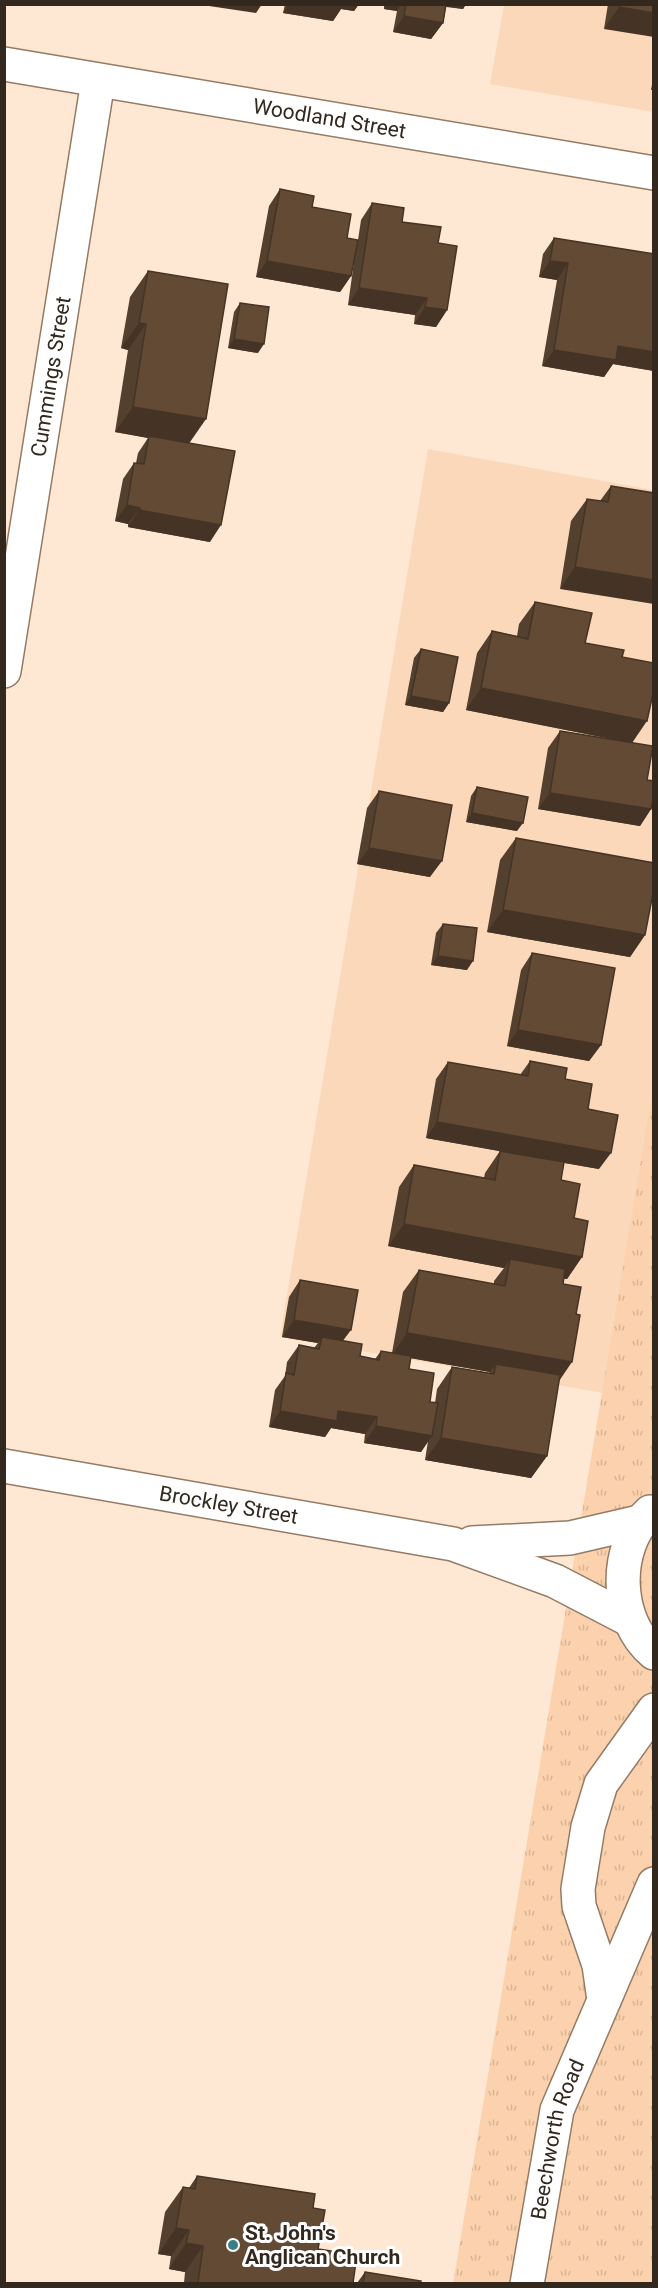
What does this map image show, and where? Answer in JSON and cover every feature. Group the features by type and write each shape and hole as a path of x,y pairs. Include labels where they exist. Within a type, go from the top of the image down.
{"street":[{"name":"Woodland Street","path":"4,64 654,173"},
{"name":"Cummings Street","path":"4,671 98,81"},
{"name":"Brockley Street","path":"4,1466 453,1544 563,1584 641,1637"},
{"name":"Brockley Street","path":"453,1544 570,1538 646,1515"},
{"path":"646,1515 628,1551 624,1573 624,1598 641,1637 654,1677"},
{"path":"604,2000 597,1958 579,1906 578,1889 588,1827 596,1795 606,1775 654,1710"},
{"name":"Beechworth Road","path":"527,2283 557,2110 654,1884"}],"shaded area":[{"path":"504,5 653,5 653,112 490,84"},
{"path":"428,449 653,490 653,1088 603,1393 280,1337"}],"green space":[{"path":"653,1088 653,2283 453,2284"}],"building":[{"path":"406,4 446,4 443,23 404,16"},
{"path":"619,4 654,4 654,13 619,7"},
{"path":"280,189 314,196 312,207 351,214 347,238 358,240 351,276 267,261"},
{"path":"372,203 404,208 402,222 441,227 438,243 457,246 447,310 425,307 427,298 359,288"},
{"path":"554,238 654,254 654,352 618,346 616,360 554,350 568,263 550,261"},
{"path":"148,271 228,284 206,419 133,407 146,324 139,323"},
{"path":"240,303 269,307 264,344 234,339"},
{"path":"149,436 235,451 221,525 139,510 140,508 127,505 134,463 144,464"},
{"path":"611,486 654,493 654,580 575,567 587,499 608,502"},
{"path":"535,602 592,613 585,643 624,650 622,657 654,663 654,689 647,721 481,688 492,631 528,639"},
{"path":"421,649 458,657 449,703 411,696"},
{"path":"560,731 653,746 647,780 654,781 651,809 550,793"},
{"path":"477,787 528,797 523,823 472,813"},
{"path":"379,791 452,805 442,861 369,848"},
{"path":"516,838 654,863 654,888 645,935 503,910"},
{"path":"443,924 477,928 473,961 438,956"},
{"path":"532,953 615,968 601,1045 518,1030"},
{"path":"530,1061 567,1068 565,1079 592,1084 588,1109 618,1115 611,1153 437,1122 448,1062 528,1076"},
{"path":"500,1151 564,1162 561,1180 580,1184 574,1218 588,1221 582,1257 404,1224 414,1165 495,1180"},
{"path":"510,1259 565,1269 563,1284 581,1287 576,1314 580,1315 572,1362 407,1333 419,1270 505,1286"},
{"path":"300,1280 358,1290 351,1330 294,1320"},
{"path":"322,1337 362,1344 360,1356 379,1360 381,1351 411,1356 409,1369 434,1373 430,1402 438,1403 432,1436 376,1426 377,1417 338,1411 337,1421 280,1411 286,1373 294,1375 299,1345 319,1349"},
{"path":"496,1364 560,1375 547,1456 441,1438 452,1367 494,1374"},
{"path":"197,2176 315,2194 313,2208 325,2210 318,2249 357,2255 353,2283 198,2283 203,2246 186,2243 189,2230 176,2228 183,2187 195,2189"},
{"path":"365,2272 421,2281 420,2283 363,2283"}],"place":[{"name":"St. John's Anglican Church","path":"233,2245"}]}
